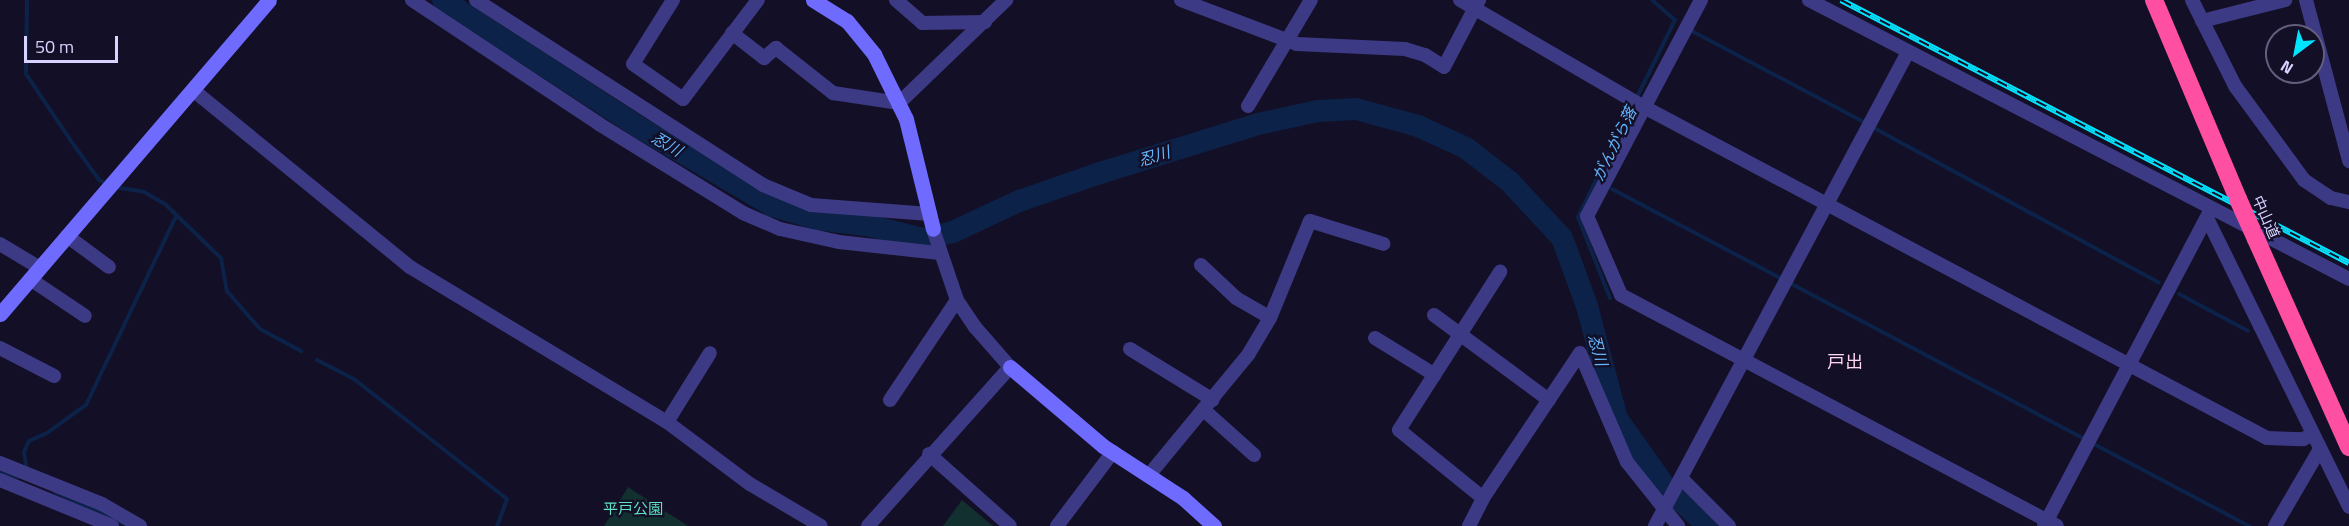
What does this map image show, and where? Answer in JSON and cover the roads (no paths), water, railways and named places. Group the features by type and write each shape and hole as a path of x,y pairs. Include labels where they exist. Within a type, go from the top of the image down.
{"highway":[{"name":"中山道","path":"2154,0 2238,199 2349,447"}],"street":[{"path":"0,314 269,0"},
{"path":"412,0 599,124 743,213 780,230 839,242 938,250"},
{"path":"476,0 763,185 811,205 931,221"},
{"path":"673,0 633,64 683,99 758,0"},
{"path":"813,0 847,21 874,54 899,103 915,147 938,250 957,300 975,327 1010,367 1046,401 1113,452 1149,474 1211,525"},
{"path":"896,0 922,22 986,22"},
{"path":"899,103 986,22 1006,0"},
{"path":"1182,0 1297,44 1405,49 1425,55 1444,67 1477,4"},
{"path":"1248,106 1311,0"},
{"path":"1460,0 1477,4 1643,106 2267,438 2304,439 2312,435"},
{"path":"1701,0 1643,106 1587,216 1621,295 1743,358 2049,524 2128,364 2209,214"},
{"path":"1809,0 2209,214 2349,279"},
{"path":"2192,0 2235,86 2304,180 2331,198 2349,202"},
{"path":"2202,21 2285,0"},
{"path":"2306,0 2349,161"},
{"path":"732,33 764,58 776,48 833,93 899,103"},
{"path":"1655,526 1908,52"},
{"path":"193,90 410,267 667,422 750,484 821,526"},
{"path":"2209,214 2312,435 2349,507"},
{"path":"1149,474 1209,406 1248,355 1270,318 1310,221 1384,244"},
{"path":"67,237 109,267"},
{"path":"0,243 85,316"},
{"path":"1202,265 1236,298 1270,318"},
{"path":"1483,498 1399,430 1500,272"},
{"path":"890,400 957,300"},
{"path":"1434,315 1549,400"},
{"path":"1375,338 1436,375"},
{"path":"0,348 54,376"},
{"path":"1130,349 1209,406 1254,455"},
{"path":"667,422 710,353"},
{"path":"1469,526 1483,498 1580,353 1627,462 1678,526"},
{"path":"868,526 929,454 1010,367"},
{"path":"2275,526 2320,449"},
{"path":"1057,526 1113,452"},
{"path":"929,454 1010,526"},
{"path":"0,463 102,504 140,526"},
{"path":"0,480 112,526"},
{"path":"1679,481 1729,526"}],"waterway":[{"path":"27,0 26,74 99,180 108,184"},
{"name":"忍川","path":"443,0 637,126 773,206 817,219 871,226 923,239 953,232 1019,201 1100,173 1258,124 1318,111 1356,109 1418,126 1466,148 1510,182 1562,238 1587,306 1617,419 1664,485 1708,526"},
{"name":"がんがら落","path":"1610,298 1578,217 1675,20 1652,0"},
{"path":"1690,30 1862,121"},
{"path":"1874,128 2159,283"},
{"path":"114,187 144,192 165,204 221,258 227,291 260,329 301,351"},
{"path":"1612,189 2249,526"},
{"path":"27,471 24,452 29,441 47,433 86,405 176,216"},
{"path":"2179,294 2248,331"},
{"path":"317,360 354,379 507,499 497,526"},
{"path":"0,471 17,477"},
{"path":"55,492 124,524"}],"railway":[{"path":"1841,0 2349,263"}],"district":[{"name":"戸出","path":"1845,362"}],"park label":[{"name":"平戸公園","path":"633,509"}]}
